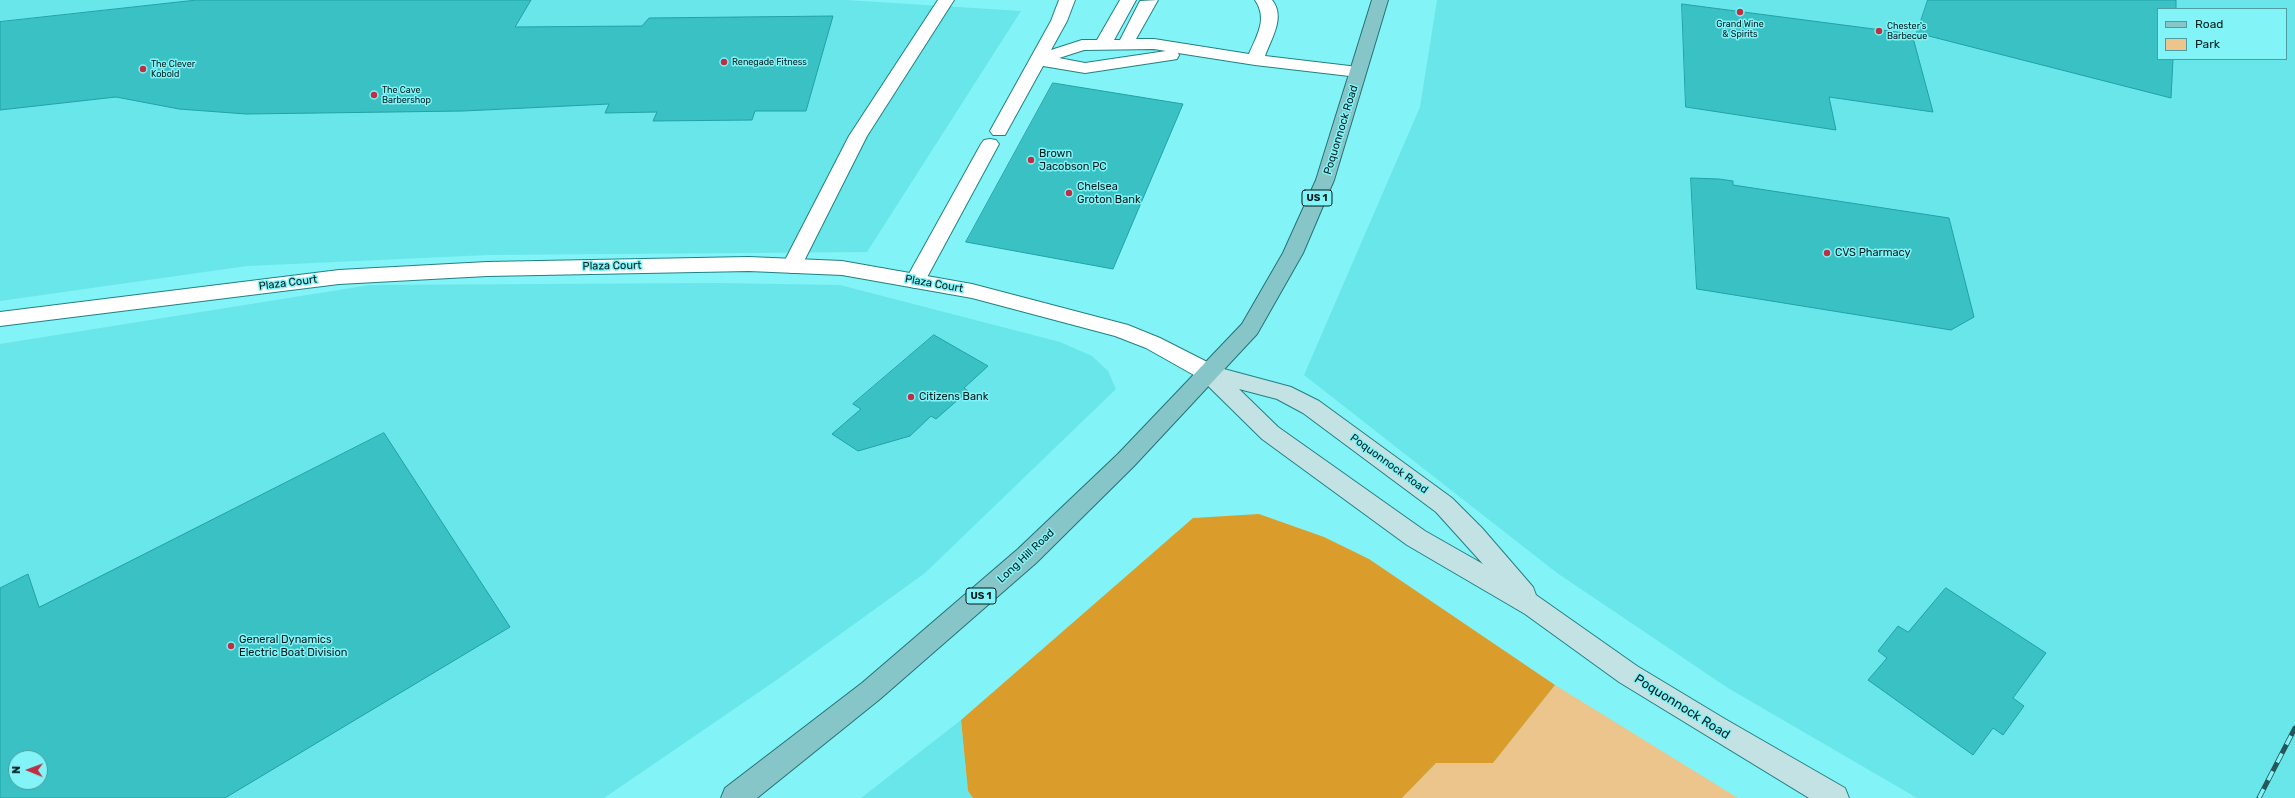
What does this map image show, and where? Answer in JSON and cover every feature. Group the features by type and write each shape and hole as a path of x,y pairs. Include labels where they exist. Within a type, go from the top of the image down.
{"main road":[{"name":"Poquonnock Road","path":"1209,373 1250,329 1293,253 1325,180 1380,0"},
{"name":"Long Hill Road","path":"735,798 871,691 1027,556 1126,460 1209,373"}],"street":[{"path":"792,266 858,136 946,0"},
{"path":"915,281 1038,60 1059,21 1067,0"},
{"path":"1103,44 1128,0"},
{"path":"1126,44 1146,4 1150,0"},
{"path":"1255,60 1270,21 1271,11 1269,4 1263,0"},
{"path":"1038,60 1082,45 1171,45 1255,60 1358,72"},
{"path":"1038,60 1085,68 1168,56 1192,49"},
{"name":"Plaza Court","path":"0,319 339,277 495,268 748,264 842,268 915,281 1016,302 1121,330 1153,343 1209,373"},
{"name":"Poquonnock Road","path":"1209,373 1270,433 1403,529 1451,560 1534,606 1628,674 1715,728 1835,798"},
{"name":"Poquonnock Road","path":"1209,373 1283,393 1311,408 1356,440 1444,505 1473,535 1534,606"}],"shaded area":[{"path":"0,0 846,0 1021,11 867,252 488,255 247,266 0,301"},
{"path":"1437,0 2295,0 2295,798 1917,798 1728,688 1557,573 1304,375 1420,107"},
{"path":"716,283 840,285 1060,342 1092,356 1108,371 1116,389 925,573 778,679 604,798 0,798 0,344 370,285"},
{"path":"1259,514 1324,537 1369,559 1555,685 1493,763 1436,763 1402,798 973,798 968,791 961,720 1193,518"},
{"path":"961,720 968,791 973,798 861,798"}],"green space":[{"path":"1555,685 1738,798 1402,798 1436,763 1493,763"}],"building":[{"path":"197,0 531,0 515,27 642,26 649,18 833,16 806,111 755,111 752,120 653,121 657,112 605,113 609,104 463,111 246,114 179,109 116,97 0,110 0,22"},
{"path":"1928,0 2176,0 2176,8 2157,8 2157,60 2173,60 2171,98 1917,33"},
{"path":"1682,4 1912,34 1933,112 1829,97 1836,130 1686,107"},
{"name":"Chelsea Groton Bank","path":"1053,83 1183,104 1113,269 966,242"},
{"name":"CVS Pharmacy","path":"1691,178 1733,181 1733,185 1949,218 1974,317 1951,330 1697,289"},
{"name":"Citizens Bank","path":"934,335 988,366 964,388 968,391 936,419 931,416 910,436 858,451 832,434 861,409 853,404"},
{"path":"384,433 510,627 225,798 0,798 0,588 28,574 39,607"},
{"path":"1946,588 2046,653 2013,698 2024,706 2003,735 1993,728 1973,755 1868,680 1887,658 1878,651 1898,626 1908,632"}],"railway":[{"path":"2259,798 2295,728"}],"place":[{"name":"Grand Wine & Spirits","path":"1740,12"},
{"name":"Chester's Barbecue","path":"1879,31"},
{"name":"Renegade Fitness","path":"724,62"},
{"name":"The Clever Kobold","path":"143,69"},
{"name":"The Cave Barbershop","path":"374,95"},
{"name":"Brown Jacobson PC","path":"1031,160"},
{"name":"Chelsea Groton Bank","path":"1069,193"},
{"name":"CVS Pharmacy","path":"1827,253"},
{"name":"Citizens Bank","path":"911,397"},
{"name":"General Dynamics Electric Boat Division","path":"231,646"}]}
